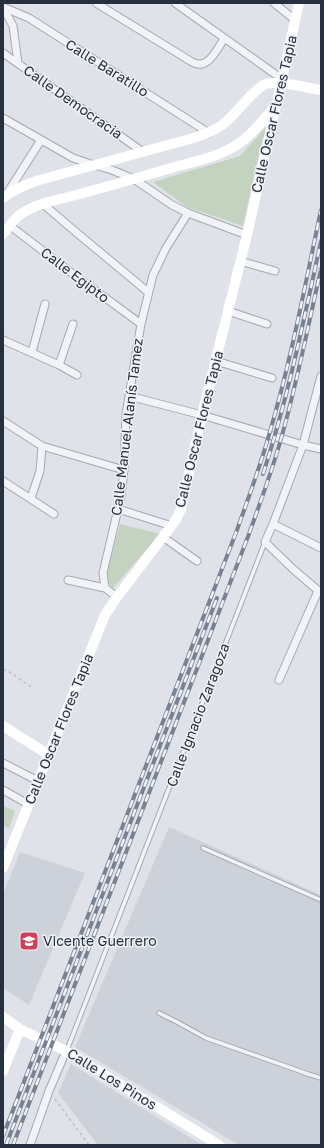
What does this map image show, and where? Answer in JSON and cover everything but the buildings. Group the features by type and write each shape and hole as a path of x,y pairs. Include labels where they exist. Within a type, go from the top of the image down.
{"street":[{"path":"96,3 195,64 199,65 207,63 224,39"},
{"path":"175,3 282,81"},
{"path":"274,3 295,20"},
{"name":"Calle Oscar Flores Tapia","path":"3,868 98,631 117,597 172,526 179,514 247,235 299,3"},
{"path":"3,7 13,26 18,64"},
{"name":"Calle Baratillo","path":"3,7 29,18 209,133"},
{"name":"Calle Democracia","path":"3,53 143,152"},
{"path":"5,196 24,185 36,181 209,133 227,121 260,87 269,83 282,81 321,90"},
{"path":"3,234 20,215 27,210 43,204 211,156 237,145 252,132 276,104"},
{"path":"4,120 73,158 112,170 134,179 172,205 188,213 247,235"},
{"path":"5,196 41,140"},
{"path":"43,204 148,292"},
{"name":"Calle Manuel Alanís Tamez","path":"105,588 103,573 118,509 124,470 125,434 129,396 148,292 158,262 188,213"},
{"name":"Calle Egipto","path":"10,225 141,324"},
{"path":"240,262 276,271"},
{"path":"32,352 45,304"},
{"path":"228,311 267,324"},
{"path":"59,365 73,324"},
{"path":"3,340 32,352 77,375"},
{"path":"216,361 272,378"},
{"name":"Calle Ignacio Zaragoza","path":"265,542 302,445 321,376"},
{"path":"129,396 321,449"},
{"path":"3,420 42,446 124,470"},
{"path":"31,498 40,471 42,446"},
{"path":"3,481 54,514"},
{"path":"118,509 172,526"},
{"path":"273,524 321,548"},
{"path":"163,537 197,561"},
{"path":"265,542 319,592 279,680"},
{"path":"68,580 105,588 117,597"},
{"path":"3,726 49,755"},
{"path":"3,763 38,781"},
{"path":"3,790 28,804"},
{"name":"Calle Los Pinos","path":"3,1017 20,1029 66,1051 219,1145"},
{"path":"3,1071 20,1029"},
{"path":"30,1145 49,1091 66,1051"}],"lane":[{"name":"Calle Ignacio Zaragoza","path":"66,1051 265,542"},
{"path":"203,848 321,900"},
{"path":"159,1012 206,1038 321,1078"}],"path":[{"path":"3,670 8,671 30,687"},
{"path":"49,1091 89,1145"}],"shaded area":[{"path":"169,827 321,895 321,1145 239,1145 75,1047"},
{"name":"Vicente Guerrero","path":"20,852 85,873 29,1005 3,988 3,894"},
{"path":"71,1064 202,1145 98,1145 58,1093"}],"green space":[{"path":"267,126 259,152 243,226 187,207 153,182 240,156"},
{"path":"120,524 160,534 112,589 106,576"},
{"path":"3,806 15,811 9,828 3,825"}],"railway":[{"path":"3,1136 254,483 284,379 321,210"},
{"path":"263,474 288,387 321,241"},
{"path":"13,1145 262,499 287,418 321,269"},
{"path":"6,1145 217,598"}],"place":[{"name":"Vicente Guerrero","path":"29,941"}]}
